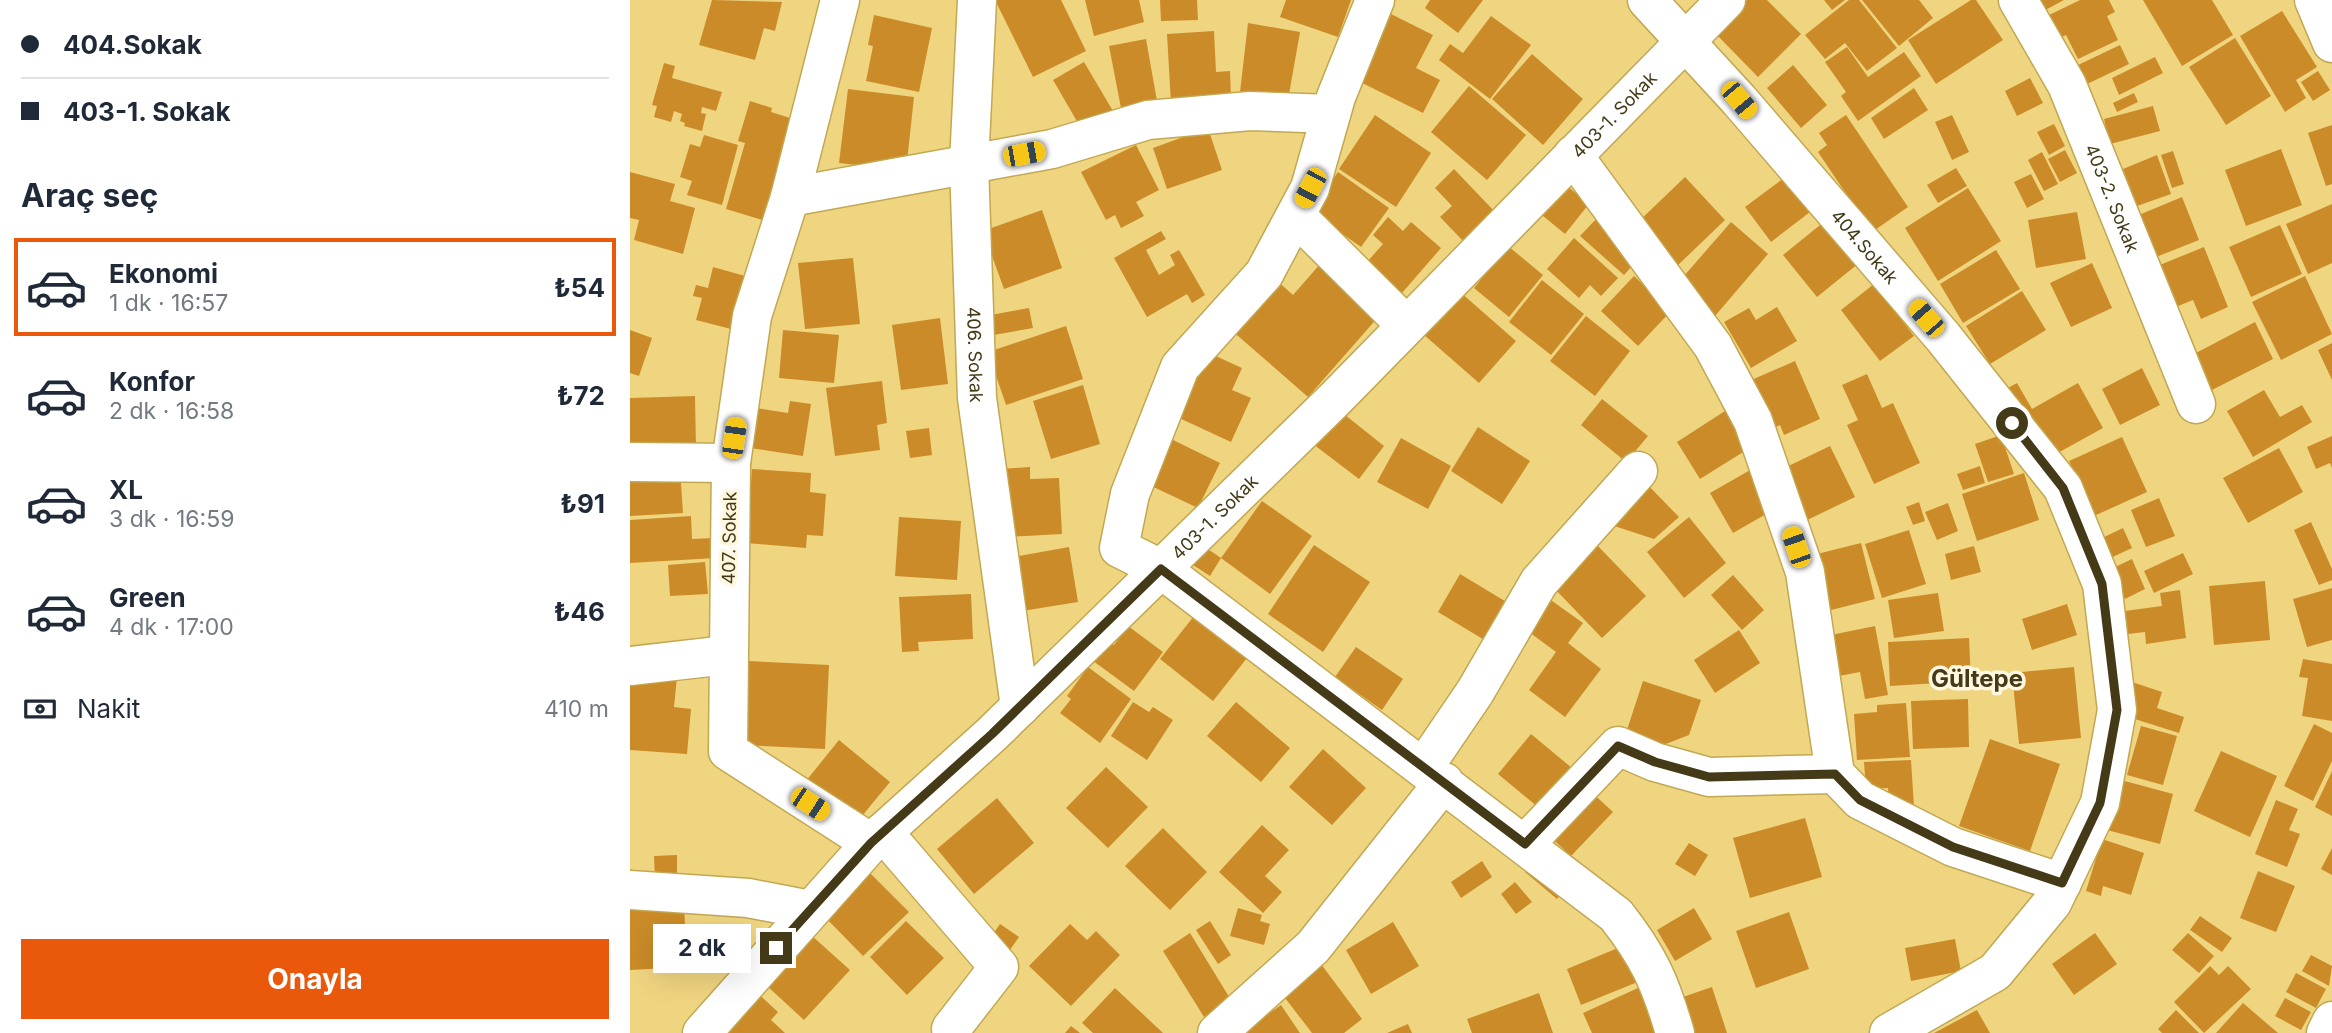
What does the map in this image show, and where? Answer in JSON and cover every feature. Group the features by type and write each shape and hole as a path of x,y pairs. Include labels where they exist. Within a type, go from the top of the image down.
{"street":[{"name":"407. Sokak","path":"840,0 790,197 752,316 731,463 728,751 877,837"},
{"name":"406. Sokak","path":"977,0 970,164 977,398 1020,707"},
{"path":"1375,0 1331,114 1310,188 1296,216 1264,274 1180,367 1130,494 1119,548 1161,569 1616,915 1643,949 1659,980 1675,1033"},
{"name":"404.Sokak","path":"1647,0 1943,337 2063,488 2102,584 2117,710 2100,803 2052,903 1995,972 1889,1033"},
{"name":"403-1. Sokak","path":"702,1033 877,837 1020,707 1161,569 1406,326 1726,0"},
{"name":"403-2. Sokak","path":"2018,0 2067,85 2196,404"},
{"path":"2314,0 2332,43"},
{"path":"790,197 1052,149 1148,120 1250,111 1331,114"},
{"path":"1573,155 1713,346 1753,421 1805,572 1835,774 1860,800 1953,847 2062,883"},
{"path":"1296,216 1406,326"},
{"path":"630,462 731,463"},
{"path":"1217,1033 1313,947 1434,774 1475,692 1539,582 1638,471"},
{"path":"630,666 727,655"},
{"path":"1525,844 1618,746 1655,762 1709,777 1835,774"},
{"path":"877,837 999,967 951,1029"},
{"path":"630,890 748,898 810,910"},
{"path":"2326,1033 2332,1021"}],"building":[{"path":"712,0 782,2 775,31 764,28 755,60 699,45"},
{"path":"995,0 1061,0 1086,51 1033,77"},
{"path":"1085,0 1139,0 1144,22 1094,36"},
{"path":"1160,0 1197,0 1198,20 1161,21"},
{"path":"1286,0 1351,0 1338,37 1280,17"},
{"path":"1430,0 1483,0 1458,33 1425,8"},
{"path":"1747,0 1767,0 1801,34 1758,77 1715,33"},
{"path":"1824,0 1845,0 1832,10"},
{"path":"1849,0 1859,0 1897,48 1867,71 1845,43 1825,59 1805,35"},
{"path":"1862,0 1919,0 1933,18 1899,46"},
{"path":"1971,0 1976,0 2003,40 1936,84 1908,40"},
{"path":"2030,0 2064,0 2038,14"},
{"path":"2080,0 2109,0 2115,12 2107,16 2118,40 2078,59 2066,35 2056,40 2045,17"},
{"path":"2143,0 2212,0 2233,35 2182,66"},
{"path":"2282,11 2317,67 2296,80 2306,98 2285,112 2240,36"},
{"path":"1391,14 1433,35 1416,68 1440,80 1423,113 1358,81"},
{"path":"874,15 932,28 919,92 866,81 873,46 868,45"},
{"path":"1491,16 1531,45 1490,99 1439,60 1450,44 1463,53"},
{"path":"1248,23 1300,32 1288,100 1240,92"},
{"path":"1214,31 1216,72 1230,71 1231,99 1171,103 1167,34"},
{"path":"2235,38 2271,96 2226,125 2189,67"},
{"path":"1146,39 1157,101 1121,108 1109,46"},
{"path":"2120,45 2129,64 2087,84 2078,65"},
{"path":"1847,47 1868,77 1904,52 1921,76 1858,121 1841,96 1846,92 1825,62"},
{"path":"1532,54 1583,99 1543,145 1492,99"},
{"path":"2155,57 2163,73 2119,95 2112,78"},
{"path":"1084,62 1113,111 1082,130 1053,80"},
{"path":"664,63 675,66 672,78 722,92 716,111 702,107 701,113 706,114 702,131 684,126 685,123 680,121 682,114 674,111 671,122 654,117 657,106 652,105"},
{"path":"1793,65 1827,105 1801,128 1767,88"},
{"path":"2318,71 2330,90 2313,101 2301,82"},
{"path":"2030,78 2043,103 2017,116 2005,91"},
{"path":"1469,86 1526,135 1487,180 1431,132"},
{"path":"1914,88 1928,110 1884,139 1871,118"},
{"path":"848,89 914,97 906,171 839,163"},
{"path":"2134,93 2138,102 2117,112 2113,103"},
{"path":"750,101 772,108 771,112 790,118 779,158 783,159 766,221 726,209 745,143 738,141"},
{"path":"2153,106 2160,131 2110,144 2104,119"},
{"path":"1375,115 1431,153 1396,207 1339,169"},
{"path":"1846,115 1908,207 1872,232 1818,152 1827,145 1819,133"},
{"path":"1952,115 1969,152 1952,160 1935,122"},
{"path":"2054,124 2065,146 2049,155 2037,132"},
{"path":"2332,125 2332,184 2326,186 2308,133"},
{"path":"1208,128 1222,170 1167,189 1153,148"},
{"path":"704,135 738,145 722,205 687,195 692,181 680,177 690,144 700,147"},
{"path":"1136,145 1159,190 1136,202 1144,216 1121,228 1115,215 1106,220 1081,172"},
{"path":"2281,149 2302,205 2246,226 2225,170"},
{"path":"2065,150 2077,173 2060,182 2048,159"},
{"path":"2173,151 2184,184 2172,188 2161,155"},
{"path":"2042,152 2058,184 2044,191 2028,160"},
{"path":"2157,155 2171,194 2137,206 2123,169"},
{"path":"1956,168 1967,186 1938,203 1927,185"},
{"path":"1454,169 1496,213 1465,243 1440,217 1452,206 1435,188"},
{"path":"630,172 675,184 670,201 695,208 683,254 634,240 639,220 630,218"},
{"path":"1338,172 1389,208 1361,247 1310,211"},
{"path":"2031,174 2044,199 2027,208 2014,182"},
{"path":"1685,177 1725,220 1677,266 1637,223"},
{"path":"1784,178 1810,212 1771,242 1745,207"},
{"path":"1561,181 1589,204 1565,234 1537,211"},
{"path":"1968,188 2001,241 1938,281 1905,228"},
{"path":"2182,197 2199,240 2151,259 2134,217"},
{"path":"2332,204 2332,263 2308,274 2286,224"},
{"path":"1042,210 1062,268 1004,289 983,231"},
{"path":"2077,212 2086,259 2036,268 2028,220"},
{"path":"1599,216 1642,255 1624,275 1580,236"},
{"path":"1388,217 1403,231 1411,222 1441,248 1402,293 1367,262 1383,244 1373,235"},
{"path":"1825,221 1859,263 1817,297 1783,255"},
{"path":"1731,222 1768,254 1715,316 1677,284"},
{"path":"2280,225 2302,274 2251,297 2229,247"},
{"path":"1161,231 1166,239 1146,250 1159,275 1175,265 1170,255 1179,250 1205,295 1192,303 1187,294 1147,317 1114,258"},
{"path":"1574,238 1618,278 1601,296 1590,285 1579,298 1547,269"},
{"path":"1508,246 1543,275 1509,317 1474,288"},
{"path":"2204,247 2228,307 2201,319 2193,300 2166,311 2150,269"},
{"path":"1996,250 2020,289 1963,323 1940,284"},
{"path":"853,258 860,324 805,329 798,263"},
{"path":"1321,263 1380,315 1308,397 1230,329 1274,278 1293,295"},
{"path":"2092,263 2112,308 2071,327 2050,283"},
{"path":"713,267 745,276 731,329 696,320 702,298 693,296 696,285 708,288"},
{"path":"1634,276 1671,311 1638,346 1601,311"},
{"path":"2305,276 2332,334 2281,360 2252,302"},
{"path":"1542,280 1584,314 1551,355 1509,322"},
{"path":"1874,284 1914,336 1880,361 1841,310"},
{"path":"2022,291 2046,330 1990,364 1966,326"},
{"path":"1460,292 1516,341 1479,383 1423,334"},
{"path":"1777,307 1797,341 1751,368 1724,322 1749,308 1756,320"},
{"path":"1029,308 1033,328 988,336 985,316"},
{"path":"1586,316 1630,351 1595,396 1550,361"},
{"path":"940,318 948,384 901,390 892,325"},
{"path":"2255,322 2273,359 2212,390 2194,354"},
{"path":"1066,326 1083,379 1006,405 988,352"},
{"path":"630,330 652,338 639,376 630,373"},
{"path":"783,330 839,335 834,383 779,378"},
{"path":"2332,343 2332,380 2318,350"},
{"path":"1207,352 1242,368 1232,390 1251,398 1231,442 1177,417"},
{"path":"1795,361 1820,419 1784,435 1780,425 1770,430 1749,381"},
{"path":"2142,368 2160,405 2120,425 2102,389"},
{"path":"1867,374 1882,408 1893,403 1920,463 1874,484 1847,425 1858,420 1842,385"},
{"path":"882,381 887,423 877,425 880,450 835,456 826,388"},
{"path":"2017,383 2032,409 2078,383 2103,428 2045,460 2006,389"},
{"path":"1083,385 1100,444 1051,459 1033,401"},
{"path":"2264,390 2280,417 2302,405 2312,422 2253,457 2227,411"},
{"path":"695,396 696,448 630,450 630,398"},
{"path":"1602,399 1648,436 1626,462 1581,425"},
{"path":"790,401 811,404 803,456 750,448 756,408 788,413"},
{"path":"1335,407 1384,446 1359,479 1309,441"},
{"path":"1725,411 1748,449 1700,479 1677,442"},
{"path":"1478,427 1530,461 1502,504 1451,471"},
{"path":"929,428 932,455 910,458 906,431"},
{"path":"2001,435 2014,474 1988,482 1975,444"},
{"path":"2332,436 2332,468 2330,463 2316,469 2307,447"},
{"path":"1167,437 1220,463 1198,508 1145,483"},
{"path":"2122,437 2147,492 2094,516 2069,461"},
{"path":"1401,438 1451,466 1428,509 1377,482"},
{"path":"1830,446 1855,497 1801,523 1776,472"},
{"path":"2279,448 2303,492 2248,523 2223,478"},
{"path":"1980,466 1985,483 1963,490 1957,474"},
{"path":"1030,467 1030,479 1059,478 1062,534 1005,537 1001,469"},
{"path":"680,468 683,513 630,516 630,471"},
{"path":"752,469 811,473 810,492 826,494 823,536 807,535 806,548 746,543"},
{"path":"1752,469 1775,509 1733,533 1710,493"},
{"path":"2024,473 2039,520 1977,541 1962,494"},
{"path":"1642,479 1679,517 1654,539 1599,521"},
{"path":"2159,498 2175,536 2146,547 2131,510"},
{"path":"1262,501 1312,536 1270,594 1221,558"},
{"path":"1919,502 1925,521 1913,525 1906,507"},
{"path":"1948,503 1958,531 1937,540 1925,512"},
{"path":"691,516 692,539 714,538 715,558 630,563 630,520"},
{"path":"899,517 961,521 957,580 895,576"},
{"path":"1689,517 1726,563 1684,598 1647,552"},
{"path":"2311,522 2332,569 2332,580 2319,585 2294,530"},
{"path":"2123,528 2132,548 2106,560 2098,540"},
{"path":"1909,530 1926,584 1882,598 1865,544"},
{"path":"1861,543 1875,599 1831,610 1817,554"},
{"path":"1202,545 1221,558 1210,576 1190,563"},
{"path":"1314,545 1370,582 1323,652 1268,614"},
{"path":"1597,545 1646,596 1602,638 1553,587"},
{"path":"1974,546 1981,572 1951,580 1945,554"},
{"path":"1069,547 1078,602 1022,611 1013,557"},
{"path":"2183,553 2193,574 2154,593 2144,571"},
{"path":"2132,559 2145,589 2125,599 2111,569"},
{"path":"705,562 708,594 670,596 668,565"},
{"path":"1460,574 1513,606 1491,644 1438,612"},
{"path":"1733,575 1764,610 1742,630 1711,595"},
{"path":"2265,581 2270,640 2214,645 2209,586"},
{"path":"2332,588 2332,640 2307,647 2293,599"},
{"path":"2180,590 2186,638 2146,644 2145,632 2128,634 2125,611 2162,606 2160,593"},
{"path":"1938,593 1944,631 1894,638 1888,600"},
{"path":"971,594 973,639 918,642 919,651 902,652 899,597"},
{"path":"1548,598 1583,623 1568,643 1601,669 1565,717 1529,690 1556,652 1525,629"},
{"path":"2067,604 2077,635 2032,650 2022,619"},
{"path":"1194,616 1247,658 1213,701 1160,659"},
{"path":"1128,626 1163,652 1134,691 1085,655 1100,634 1114,645"},
{"path":"1875,626 1888,695 1865,699 1860,672 1839,676 1831,635"},
{"path":"1739,630 1760,663 1715,693 1694,660"},
{"path":"1969,638 1971,681 1890,686 1888,642"},
{"path":"1356,647 1403,679 1382,710 1335,677"},
{"path":"2303,659 2332,664 2332,721 2302,716 2308,678 2299,677"},
{"path":"747,661 829,665 825,749 743,745"},
{"path":"1088,667 1131,699 1100,743 1060,713 1071,699 1067,696"},
{"path":"2074,667 2081,738 2019,744 2012,673"},
{"path":"630,673 677,677 674,707 691,709 687,754 630,750"},
{"path":"1643,681 1701,700 1689,735 1653,749 1624,739"},
{"path":"2132,682 2162,692 2157,708 2184,717 2179,733 2122,715"},
{"path":"1968,699 1969,747 1913,749 1911,701"},
{"path":"1133,702 1149,712 1153,707 1173,720 1147,760 1111,736"},
{"path":"1236,702 1290,748 1261,782 1207,736"},
{"path":"1906,703 1910,757 1857,760 1854,714 1877,712 1877,705"},
{"path":"2314,724 2332,733 2332,761 2313,801 2284,786"},
{"path":"2141,726 2177,736 2163,785 2127,775"},
{"path":"1531,734 1572,768 1539,808 1498,774"},
{"path":"1990,739 2060,764 2030,851 1959,826"},
{"path":"839,740 890,782 857,822 806,781"},
{"path":"1323,749 1366,788 1332,825 1289,787"},
{"path":"2221,751 2277,776 2250,837 2194,811"},
{"path":"1911,760 1914,807 1889,809 1888,788 1866,789 1864,762"},
{"path":"1106,767 1148,807 1108,848 1066,808"},
{"path":"2332,771 2332,816 2315,807"},
{"path":"2121,780 2173,794 2160,844 2107,830"},
{"path":"1586,787 1613,812 1571,856 1545,832"},
{"path":"997,798 1034,843 974,894 937,849"},
{"path":"2276,800 2298,809 2289,830 2300,834 2287,867 2255,854"},
{"path":"1805,818 1822,877 1750,898 1733,838"},
{"path":"1262,825 1289,850 1265,876 1282,892 1263,913 1219,872"},
{"path":"1163,828 1207,872 1170,910 1125,866"},
{"path":"2102,839 2144,853 2131,895 2103,886 2101,896 2086,891"},
{"path":"1689,843 1708,855 1695,876 1675,864"},
{"path":"2332,848 2332,875 2321,869"},
{"path":"677,855 677,880 655,880 654,856"},
{"path":"1537,859 1568,886 1557,899 1525,872"},
{"path":"1482,861 1492,877 1461,898 1451,882"},
{"path":"866,869 909,912 863,956 821,913"},
{"path":"2258,871 2295,886 2276,932 2240,918"},
{"path":"1515,882 1532,902 1516,914 1501,894"},
{"path":"684,905 687,967 630,970 630,908"},
{"path":"1238,908 1262,915 1260,921 1270,924 1264,945 1230,936"},
{"path":"1694,908 1712,939 1675,961 1657,930"},
{"path":"1789,912 1809,969 1756,988 1736,931"},
{"path":"2200,916 2232,938 2222,952 2190,930"},
{"path":"906,921 944,958 907,995 870,957"},
{"path":"1210,921 1231,955 1218,964 1196,930"},
{"path":"1393,922 1419,966 1371,994 1346,950"},
{"path":"1000,924 1019,937 1005,957 986,944"},
{"path":"1070,924 1087,940 1096,931 1120,955 1071,1006 1029,966"},
{"path":"1190,933 1231,1000 1204,1017 1163,951"},
{"path":"2095,933 2117,964 2074,995 2052,964"},
{"path":"2188,933 2214,956 2199,973 2172,950"},
{"path":"811,935 850,970 804,1020 766,985"},
{"path":"1955,939 1961,971 1911,981 1905,948"},
{"path":"1630,943 1645,979 1581,1005 1567,969"},
{"path":"2311,955 2332,966 2329,986 2302,971"},
{"path":"1321,964 1362,1019 1344,1033 1312,1033 1282,994"},
{"path":"2210,966 2219,975 2228,966 2251,989 2204,1033 2174,1002"},
{"path":"2296,973 2326,989 2316,1008 2286,992"},
{"path":"1712,987 1727,1033 1692,1033 1680,998"},
{"path":"1115,988 1163,1033 1093,1033 1082,1023"},
{"path":"1638,988 1658,1033 1592,1033 1583,1013"},
{"path":"753,989 778,1012 771,1020 785,1033 713,1033"},
{"path":"1539,993 1553,1033 1472,1033 1467,1019"},
{"path":"2285,998 2311,1012 2301,1030 2275,1016"},
{"path":"2243,1003 2278,1033 2216,1033"},
{"path":"1281,1005 1300,1033 1241,1033"},
{"path":"1977,1010 1990,1033 1934,1033"},
{"path":"2176,1010 2199,1033 2162,1033 2158,1029"},
{"path":"1408,1024 1412,1033 1387,1033"},
{"path":"1071,1026 1080,1033 1065,1033"}],"district":[{"name":"Gültepe","path":"1977,678"}],"route":[{"path":"776,948 871,843 992,734 1161,569 1525,844 1618,746 1655,762 1709,777 1835,774 1860,800 1953,847 2062,883 2100,803 2117,710 2102,584 2063,488 2012,423"}]}
